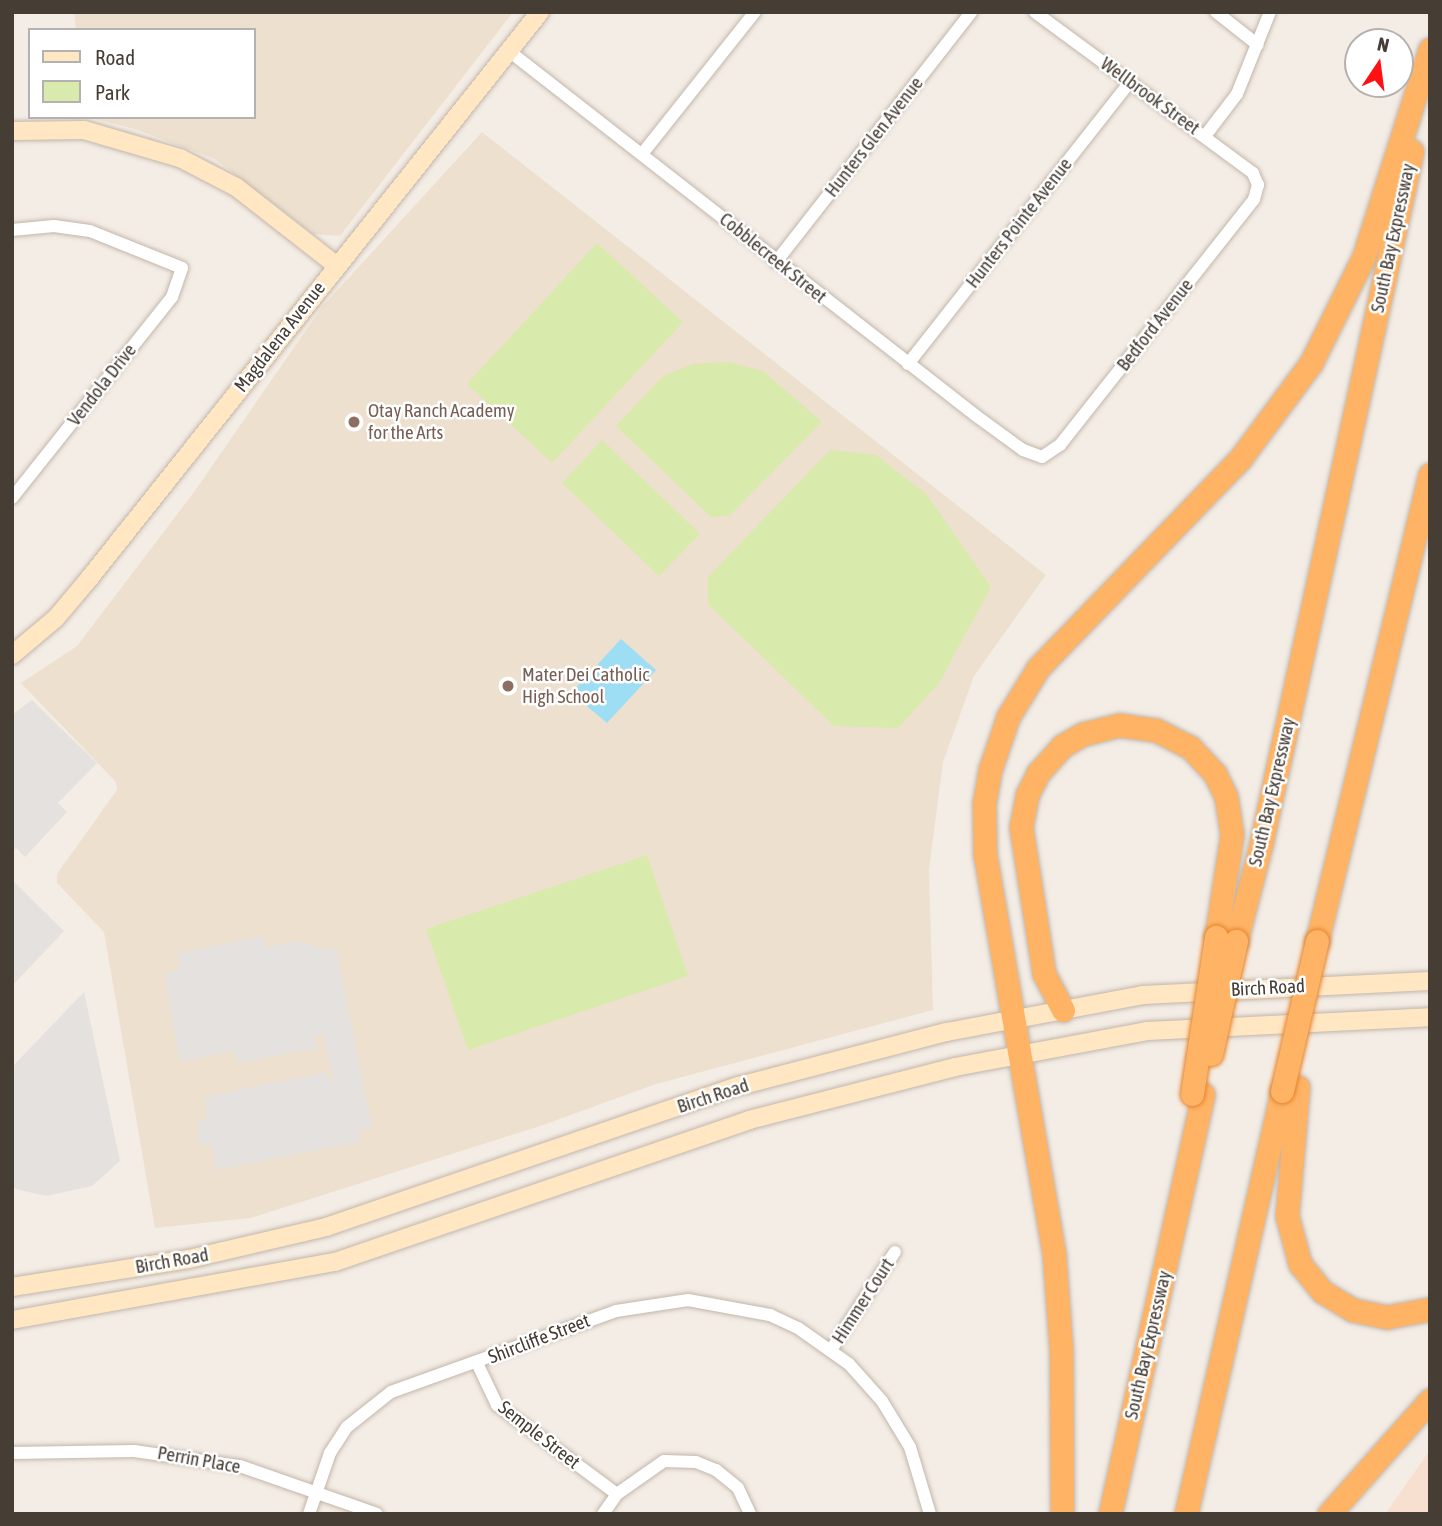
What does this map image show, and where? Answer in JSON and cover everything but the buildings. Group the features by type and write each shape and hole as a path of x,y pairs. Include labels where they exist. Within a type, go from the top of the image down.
{"highway":[{"path":"1062,1514 1062,1349 1054,1254 984,838 987,787 1001,734 1038,668 1240,459 1311,363 1364,256 1430,49"},
{"name":"South Bay Expressway","path":"1110,1514 1196,1124 1197,1094 1226,939 1261,844 1430,69"},
{"path":"1186,1514 1290,1089 1315,947 1430,474"},
{"path":"1063,1010 1044,974 1023,847 1022,817 1032,784 1045,763 1083,734 1119,725 1156,730 1189,747 1210,767 1226,797 1232,834 1226,939"},
{"path":"1290,1089 1287,1216 1300,1264 1323,1292 1353,1310 1387,1317 1430,1309"},
{"path":"1329,1514 1430,1400"}],"main road":[{"name":"Magdalena Avenue","path":"12,655 56,618 89,580 336,265 540,12"},
{"path":"12,131 84,130 180,158 236,187 336,265"},
{"name":"Birch Road","path":"12,1287 189,1259 326,1227 739,1086 1013,1019 1143,995 1430,981"},
{"name":"Birch Road","path":"12,1320 335,1262 749,1121 1020,1055 1147,1031 1430,1017"}],"street":[{"path":"642,154 755,12"},
{"name":"Hunters Glen Avenue","path":"776,262 971,12"},
{"name":"Wellbrook Street","path":"1035,12 1253,173 1258,185"},
{"path":"1216,12 1258,45"},
{"path":"1205,136 1237,94 1270,12"},
{"name":"Cobblecreek Street","path":"509,51 908,364 1024,450 1042,457"},
{"name":"Hunters Pointe Avenue","path":"908,364 1130,82"},
{"name":"Bedford Avenue","path":"1042,457 1060,445 1254,199 1258,185"},
{"name":"Vendola Drive","path":"12,230 54,226 90,231 182,268 172,297 12,498"},
{"name":"Himmer Court","path":"831,1350 895,1252"},
{"name":"Shircliffe Street","path":"309,1514 330,1453 368,1407 418,1379 477,1363 616,1311 670,1301 718,1303 770,1315 831,1350 864,1379 894,1418 910,1447 930,1514"},
{"name":"Semple Street","path":"477,1363 497,1405 617,1494"},
{"name":"Perrin Place","path":"12,1453 80,1449 153,1452 244,1468 317,1489 377,1514"},
{"path":"603,1514 617,1494 664,1461 696,1462 716,1470 738,1489 750,1514"}],"shaded area":[{"path":"74,12 513,12 340,236 313,234 215,159 135,129 95,119 256,119 256,28 76,28"},
{"name":"Mater Dei Catholic High School","path":"482,132 1046,575 974,676 943,762 929,870 933,1010 656,1084 543,1125 251,1218 155,1228 104,932 57,883 57,874 117,790 116,782 21,683 77,646 194,492 322,307"},
{"path":"32,700 97,763 58,803 67,812 25,857 16,848 12,851 12,715"},
{"path":"12,880 64,931 12,986"},
{"path":"264,936 267,947 297,941 329,950 336,948 372,1128 359,1130 360,1142 216,1170 211,1143 200,1145 196,1121 206,1119 205,1097 327,1072 329,1081 334,1080 323,1035 315,1036 317,1048 239,1063 233,1051 180,1062 164,974 180,969 178,953"},
{"path":"84,992 120,1161 92,1186 46,1196 16,1189 12,1186 12,1067"},
{"path":"1430,1450 1430,1514 1385,1514"}],"green space":[{"path":"597,243 683,322 552,463 467,384"},
{"path":"728,362 763,371 822,422 729,516 711,517 616,426 662,377 692,364"},
{"path":"602,440 700,534 659,576 562,483"},
{"path":"830,450 876,455 927,495 991,587 939,683 898,728 834,726 708,604 708,577"},
{"path":"647,855 688,976 468,1050 426,929"}],"water":[{"path":"621,639 656,670 607,723 571,693"}],"place":[{"name":"Otay Ranch Academy for the Arts","path":"354,422"},
{"name":"Mater Dei Catholic High School","path":"508,686"}]}
